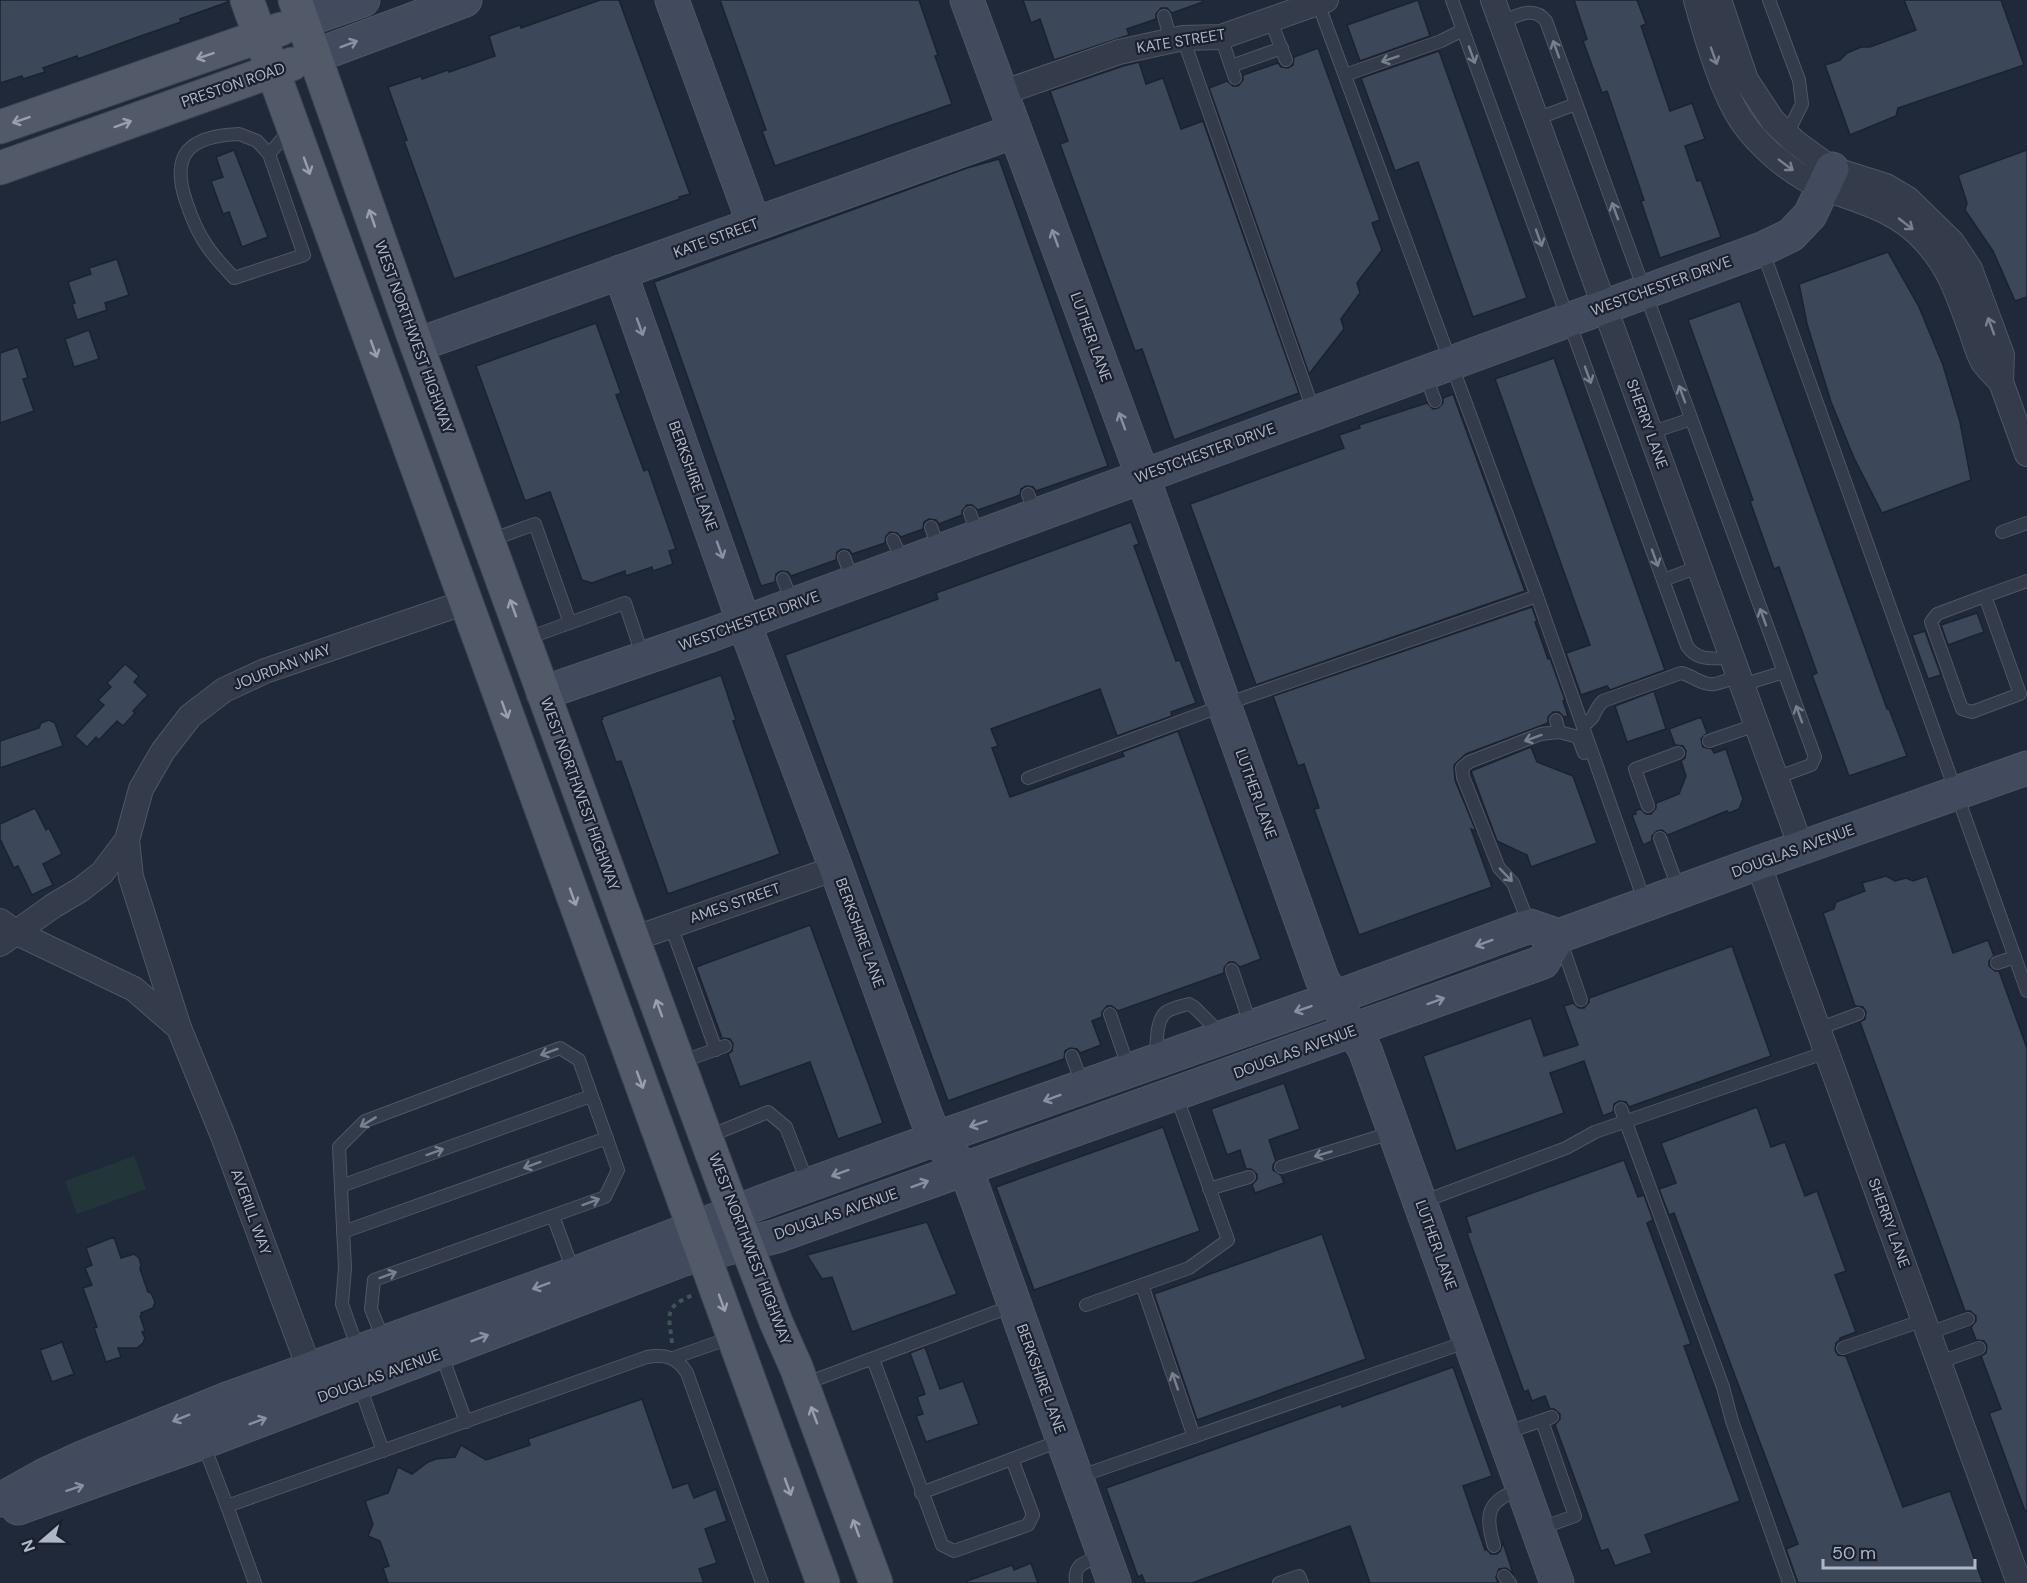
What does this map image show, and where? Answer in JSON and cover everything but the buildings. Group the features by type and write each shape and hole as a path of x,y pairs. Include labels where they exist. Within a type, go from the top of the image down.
{"main road":[{"path":"247,0 293,127 308,215 428,500 735,1336 823,1583"},
{"path":"0,127 260,36 299,11"},
{"name":"WEST NORTHWEST HIGHWAY","path":"299,11 417,345 633,939 776,1322 803,1384 876,1583"},
{"name":"PRESTON ROAD","path":"0,168 315,56"},
{"path":"428,500 459,527 513,675 519,682 543,693"},
{"path":"735,1336 776,1322"}],"street":[{"path":"299,11 363,0"},
{"name":"PRESTON ROAD","path":"315,56 424,7 465,0"},
{"path":"672,0 771,221"},
{"name":"LUTHER LANE","path":"967,0 1225,705 1322,979 1365,1050 1557,1583"},
{"path":"1696,0 1712,52 1734,109 1771,154 1804,179 1828,178 1886,186 1908,199 1952,242 1970,269 2002,355 2001,382 2027,454"},
{"path":"1719,0 1746,80 1780,127 1828,178"},
{"name":"KATE STREET","path":"1002,93 1119,52 1177,39 1221,37 1322,1"},
{"name":"SHERRY LANE","path":"1497,11 1801,848"},
{"path":"1754,136 1780,127"},
{"name":"KATE STREET","path":"417,345 621,272 667,260 771,221 904,176 962,155 1015,131"},
{"name":"WESTCHESTER DRIVE","path":"543,693 744,623 788,592 935,538 1032,505 1142,477 1315,413 1436,379 1568,320 1762,249 1791,235 1810,215 1828,178"},
{"name":"BERKSHIRE LANE","path":"621,272 744,623 934,1139 965,1168 1109,1569"},
{"name":"JOURDAN WAY","path":"5,933 80,890 102,873 127,840 141,789 163,751 190,716 224,690 265,671 466,602"},
{"name":"DOUGLAS AVENUE","path":"367,1359 441,1353 675,1263 735,1212 808,1185 1334,998 1544,931 1642,905 2027,768"},
{"name":"AVERILL WAY","path":"127,840 131,877 179,1028 223,1136 315,1384"},
{"name":"SHERRY LANE","path":"1758,862 2019,1583"},
{"name":"AMES STREET","path":"633,939 836,868"},
{"name":"DOUGLAS AVENUE","path":"0,1500 82,1458 203,1442 367,1359 574,1274 699,1241 746,1243 777,1236 1543,962 1544,931"},
{"name":"AVERILL WAY","path":"5,933 134,989 179,1028"},
{"path":"1142,1106 1143,1066"},
{"path":"1083,1087 1096,1122"},
{"name":"DOUGLAS AVENUE","path":"0,1514 92,1483 144,1448 227,1399 315,1384"}],"lane":[{"path":"1452,0 1687,646 1693,654 1737,673 1784,672"},
{"path":"1769,0 1799,81 1802,104 1780,127"},
{"path":"1322,1 1436,379 1537,596 1642,905"},
{"path":"1497,11 1531,11 1542,15 1546,21 1815,757 1811,765 1776,778"},
{"path":"1164,16 1177,39 1315,413"},
{"path":"1231,66 1284,54 1270,20"},
{"path":"1345,75 1442,42 1463,30"},
{"path":"1221,37 1235,78"},
{"path":"1536,119 1576,104"},
{"path":"269,154 293,127"},
{"path":"239,134 257,141 269,154 308,215 304,255 234,278 208,249 195,227 178,171 184,155 197,142 219,135 239,134"},
{"path":"1762,249 2027,991"},
{"path":"1650,433 1691,419"},
{"path":"2002,532 2027,523"},
{"path":"488,541 535,524 570,623"},
{"path":"1663,580 1699,567"},
{"path":"1985,596 2020,694 1972,712 1962,709 1931,622 1937,614 2027,580"},
{"path":"1028,778 1225,705 1537,596"},
{"path":"524,639 625,603 644,658"},
{"path":"1582,725 1594,717 1598,706 1603,701 1681,674 1688,674 1713,685 1737,673"},
{"path":"1710,741 1756,725"},
{"path":"1581,1000 1544,931 1513,883 1499,868 1463,777 1462,768 1467,757 1541,734 1557,726 1578,737 1642,905"},
{"path":"1648,806 1635,769 1678,753"},
{"path":"1660,838 1680,891"},
{"path":"670,926 720,1048 679,1063"},
{"path":"1996,963 2015,957"},
{"path":"1232,970 1238,1032"},
{"path":"1143,1066 1158,1033 1161,1016 1168,1011 1189,1004 1238,1032"},
{"path":"1110,1014 1143,1066"},
{"path":"1818,1029 1858,1014"},
{"path":"367,1359 342,1304 345,1268 339,1147 365,1121 560,1048 579,1060 618,1170 605,1197 374,1280 367,1359 383,1452"},
{"path":"1421,1202 1566,1148 1623,1115 1827,1052"},
{"path":"1072,1056 1083,1087"},
{"path":"1086,1305 1189,1268 1228,1240 1176,1094"},
{"path":"341,1186 591,1096"},
{"path":"707,1137 768,1112 786,1127 808,1185"},
{"path":"1623,1115 1723,1387 1732,1421 1789,1583"},
{"path":"1281,1167 1395,1131"},
{"path":"343,1232 607,1138"},
{"path":"1209,1189 1249,1177"},
{"path":"553,1216 574,1274"},
{"path":"1142,1285 1194,1437"},
{"path":"803,1384 1015,1305"},
{"path":"1844,1348 1968,1319"},
{"path":"673,1358 735,1336"},
{"path":"1076,1477 1470,1340"},
{"path":"1940,1362 1978,1348"},
{"path":"441,1353 466,1422"},
{"path":"227,1506 647,1357 660,1355 673,1358 682,1364 687,1373 762,1583"},
{"path":"873,1359 942,1545 954,1551 1028,1525 1033,1515 1012,1459"},
{"path":"1504,1434 1547,1419 1581,1514 1538,1529"},
{"path":"921,1493 1063,1440"},
{"path":"203,1442 255,1583"},
{"path":"1494,1546 1488,1517 1494,1504 1506,1494 1523,1487"},
{"path":"1076,1583 1075,1573 1078,1567 1109,1569"},
{"path":"1279,1583 1299,1576 1302,1583"}],"path":[{"path":"673,1358 669,1314 671,1308 676,1302 699,1292"}],"green space":[{"path":"134,1156 146,1189 77,1214 65,1181"}]}
